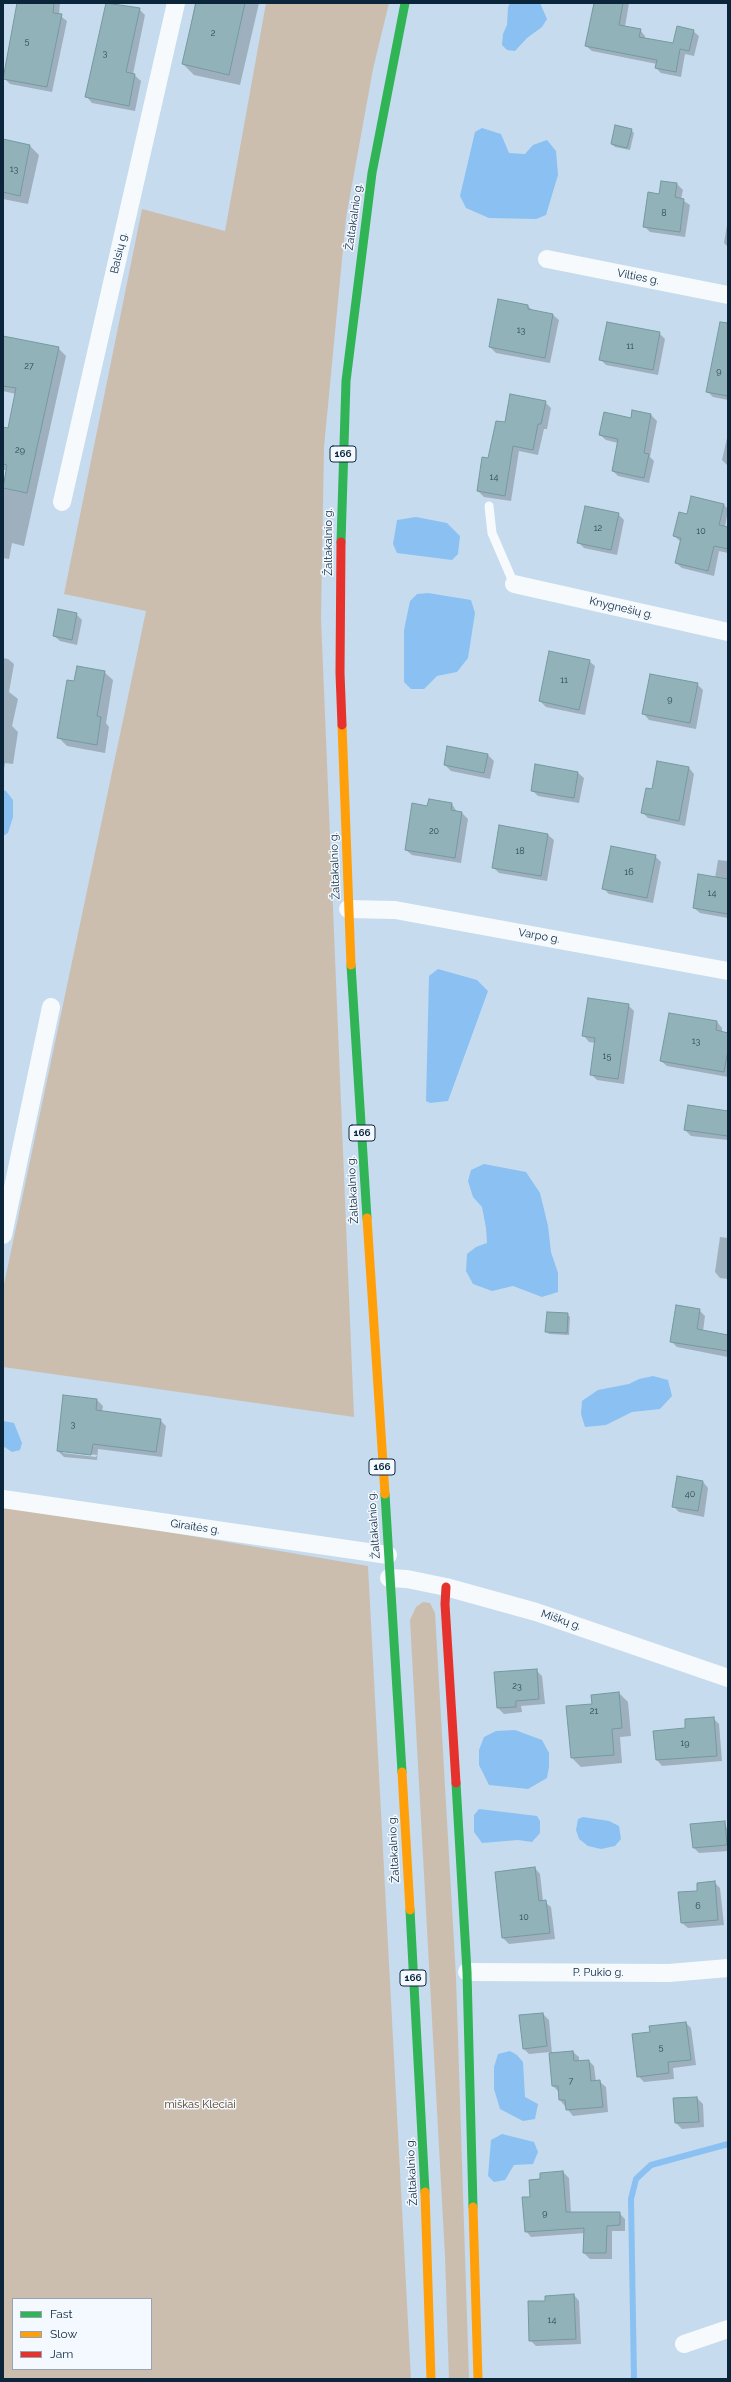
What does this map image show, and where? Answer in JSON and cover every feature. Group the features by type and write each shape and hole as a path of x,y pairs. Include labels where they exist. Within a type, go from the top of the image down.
{"main road":[{"name":"Žaltakalnio g.","path":"405,3 372,173 346,380 342,488 340,673 348,909 390,1578 428,2247 431,2379"},
{"path":"446,1587 445,1604 467,1972 478,2379"}],"street":[{"name":"Balsių g.","path":"62,502 176,3"},
{"name":"Vilties g.","path":"547,258 728,295"},
{"name":"Knygnešių g.","path":"514,584 728,632"},
{"name":"Varpo g.","path":"348,909 395,910 728,971"},
{"path":"3,1235 51,1007"},
{"name":"Giraitės g.","path":"3,1499 388,1555"},
{"name":"Miškų g.","path":"390,1578 407,1579 446,1587 536,1612 728,1678"},
{"name":"P. Pukio g.","path":"467,1972 669,1973 728,1968"},
{"path":"684,2344 728,2330"}],"lane":[{"path":"489,506 492,533 514,584"}],"green space":[{"path":"266,3 389,3 373,69 346,218 324,447 321,618 354,1417 3,1367 3,1289 146,611 64,594 142,209 225,231"},
{"name":"miškas Kleciai","path":"3,1504 368,1566 411,2379 3,2379"},
{"path":"423,1602 430,1603 435,1613 456,1977 469,2379 449,2379 445,2256 410,1620 416,1607"}],"water":[{"path":"510,3 540,3 547,19 542,27 527,38 515,51 507,50 502,45 503,34 507,25 508,7"},
{"path":"482,128 501,134 509,153 525,154 533,145 547,140 556,151 558,175 546,215 536,219 489,218 466,208 460,196 475,132"},
{"path":"416,517 447,523 460,536 458,554 452,560 397,553 393,544 397,520"},
{"path":"428,593 471,600 475,613 468,658 457,672 437,676 424,689 411,689 404,682 404,630 410,601 417,594"},
{"path":"3,790 6,791 13,800 13,817 8,833 3,836"},
{"path":"438,969 477,980 488,991 448,1101 430,1103 426,1101 429,976"},
{"path":"484,1164 526,1172 540,1193 548,1226 551,1252 558,1273 558,1292 542,1297 513,1286 492,1291 473,1284 466,1271 467,1254 476,1247 487,1243 482,1207 473,1197 468,1181 471,1170"},
{"path":"653,1376 668,1380 672,1396 660,1409 632,1412 606,1425 585,1427 581,1414 582,1401 598,1390 629,1384 639,1379"},
{"path":"3,1421 14,1423 22,1443 20,1450 12,1452 3,1446"},
{"path":"515,1730 542,1740 549,1753 547,1778 528,1789 489,1785 479,1765 479,1750 484,1737 496,1731"},
{"path":"479,1809 537,1816 540,1821 540,1833 532,1842 518,1840 482,1843 474,1832 474,1815"},
{"path":"583,1817 609,1821 619,1826 621,1839 615,1846 601,1849 588,1846 579,1839 576,1830 578,1819"},
{"path":"510,2051 517,2055 523,2062 525,2097 538,2104 535,2119 523,2121 500,2109 494,2089 494,2067 498,2054"},
{"path":"502,2134 534,2142 538,2152 533,2164 514,2165 505,2180 494,2182 488,2176 491,2140"}],"building":[{"path":"17,3 54,3 53,13 62,14 47,87 3,79"},
{"path":"106,3 140,8 126,72 135,74 129,106 85,97"},
{"path":"196,3 245,3 229,75 182,64"},
{"path":"594,3 623,3 619,25 641,29 639,37 673,43 677,26 694,30 689,51 680,49 676,72 655,68 657,60 585,46"},
{"path":"615,125 632,129 627,148 611,144"},
{"path":"3,139 30,145 20,196 3,192"},
{"path":"661,181 677,183 675,197 684,199 680,232 643,227 648,192 659,194"},
{"path":"498,299 528,305 528,309 553,314 545,358 489,347"},
{"path":"607,322 660,332 653,370 599,360"},
{"path":"720,322 728,323 728,396 706,392"},
{"path":"3,336 59,347 27,493 3,488 7,465 3,464 3,427 8,428 16,388 3,386"},
{"path":"510,394 546,401 541,424 538,424 533,450 513,446 505,496 477,491 482,457 488,458 496,421 505,422"},
{"path":"632,410 651,414 644,453 649,454 644,478 612,471 618,439 599,435 604,412 631,418"},
{"path":"691,496 724,504 719,525 728,527 728,549 714,546 708,571 675,563 681,538 673,536 679,512 687,514"},
{"path":"585,506 619,513 611,550 577,543"},
{"path":"58,609 77,613 72,640 53,636"},
{"path":"549,651 590,660 579,710 539,701"},
{"path":"77,666 105,671 97,716 101,717 97,745 57,738 67,680 74,681"},
{"path":"650,674 698,683 690,723 642,714"},
{"path":"447,746 488,754 484,773 444,765"},
{"path":"657,761 689,767 679,821 641,813 646,788 652,789"},
{"path":"535,764 578,772 574,798 531,791"},
{"path":"429,799 452,803 451,810 462,812 455,858 405,850 412,803 427,806"},
{"path":"499,825 548,834 541,876 492,868"},
{"path":"611,846 656,855 647,898 602,889"},
{"path":"698,874 728,879 728,914 693,908"},
{"path":"588,998 629,1004 618,1079 590,1075 595,1038 582,1036"},
{"path":"669,1013 717,1021 716,1030 728,1033 728,1050 724,1072 660,1061"},
{"path":"688,1105 728,1111 728,1136 684,1130"},
{"path":"676,1305 700,1309 697,1329 728,1335 728,1351 670,1342"},
{"path":"547,1312 568,1313 567,1333 545,1332"},
{"path":"63,1395 97,1399 96,1410 161,1419 156,1452 93,1444 91,1455 57,1451"},
{"path":"677,1476 703,1481 698,1511 672,1507"},
{"path":"537,1669 539,1699 516,1701 516,1707 497,1708 494,1672"},
{"path":"619,1692 622,1728 612,1729 614,1755 571,1758 566,1706 592,1704 591,1695"},
{"path":"714,1717 717,1756 656,1760 653,1731 685,1728 685,1719"},
{"path":"725,1821 727,1845 693,1848 690,1824"},
{"path":"535,1867 539,1901 546,1900 550,1933 502,1938 495,1872"},
{"path":"715,1881 718,1920 681,1923 678,1892 697,1891 697,1883"},
{"path":"543,2013 547,2046 523,2049 519,2015"},
{"path":"686,2022 691,2060 668,2062 669,2073 637,2077 632,2034 650,2032 649,2026"},
{"path":"573,2051 574,2061 589,2060 591,2081 600,2080 603,2107 566,2110 565,2100 559,2100 558,2086 552,2086 549,2053"},
{"path":"697,2097 699,2122 675,2123 673,2098"},
{"path":"563,2171 566,2212 620,2212 620,2225 607,2226 606,2253 583,2253 584,2228 525,2232 522,2197 530,2197 529,2180 540,2179 540,2173"},
{"path":"574,2294 576,2339 529,2341 528,2301 545,2301 545,2296"}],"waterway":[{"path":"634,2379 631,2199 636,2179 651,2165 728,2144"}],"traffic: fast":[{"path":"341,542 346,381 372,173 405,3"},
{"path":"351,965 367,1218"},
{"path":"385,1494 402,1772"},
{"path":"456,1783 467,1972 473,2207"},
{"path":"410,1910 425,2192"}],"traffic: slow":[{"path":"342,725 351,965"},
{"path":"367,1218 385,1494"},
{"path":"402,1772 410,1910"},
{"path":"425,2192 431,2379"},
{"path":"473,2207 478,2379"}],"traffic: jam":[{"path":"341,542 340,673 342,725"},
{"path":"446,1587 445,1604 456,1783"}]}
